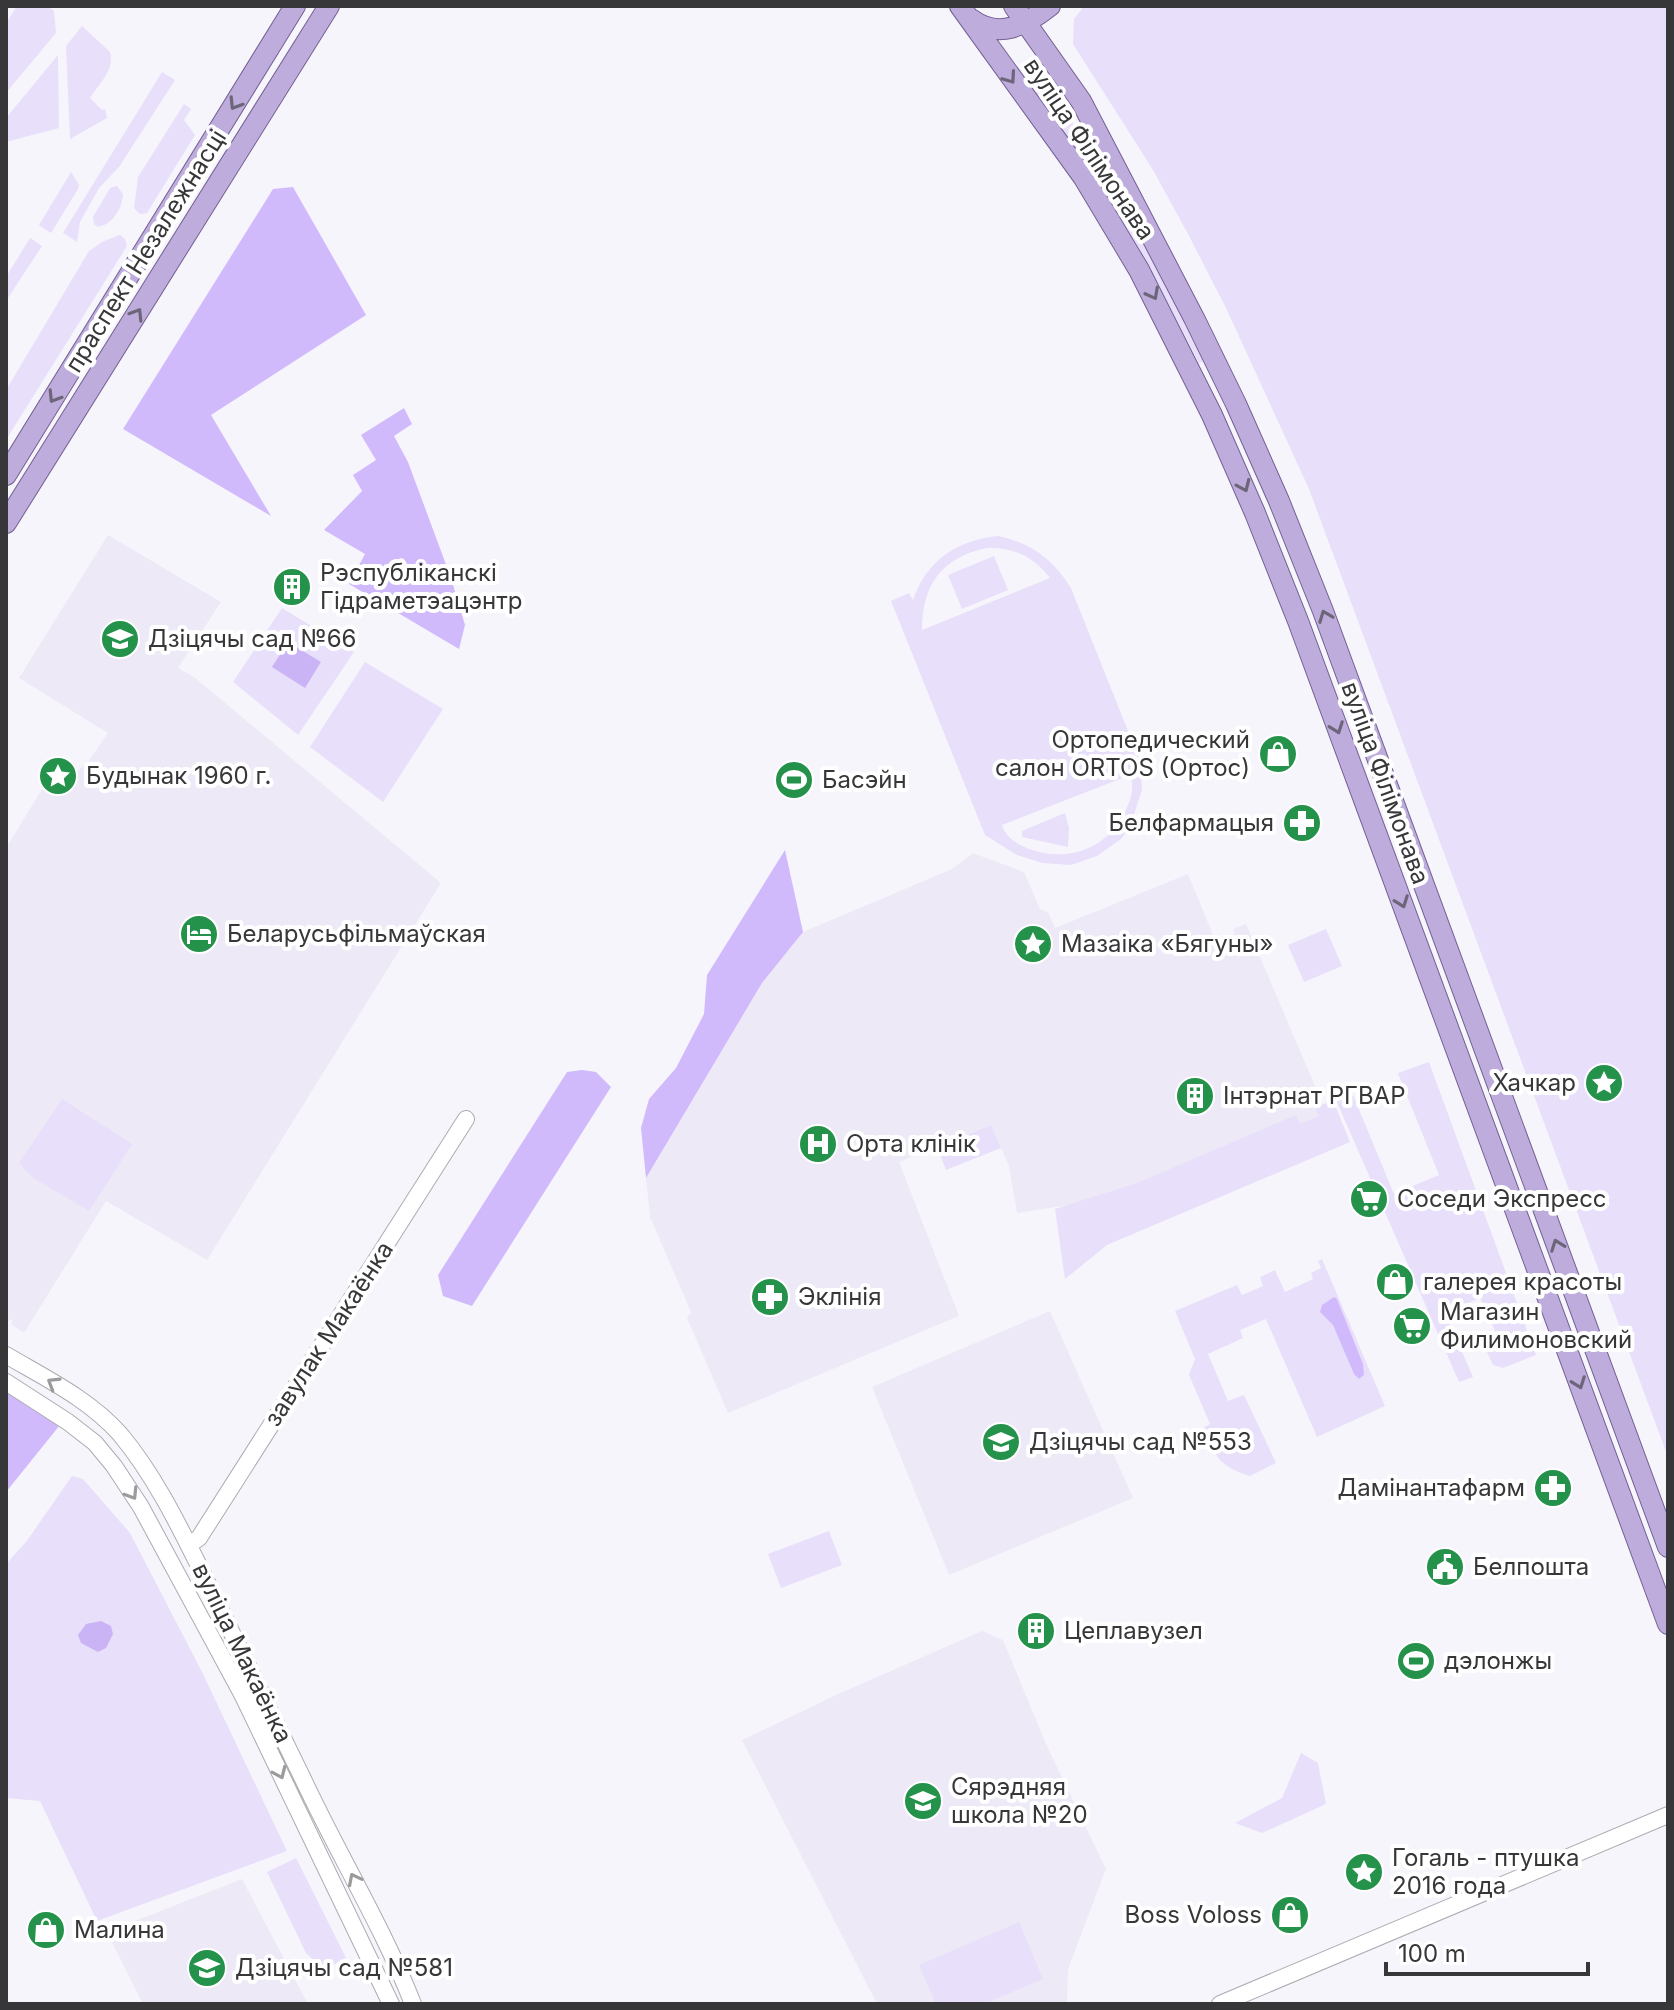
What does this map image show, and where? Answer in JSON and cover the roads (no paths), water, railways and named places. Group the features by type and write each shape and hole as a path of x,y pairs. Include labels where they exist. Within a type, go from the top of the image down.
{"main road":[{"name":"праспект Незалежнасці","path":"6,475 295,6"},
{"name":"праспект Незалежнасці","path":"6,523 329,6"},
{"path":"963,10 982,26 1012,29 1020,14 1050,6"},
{"name":"вуліца Філімонава","path":"963,10 1106,213 1172,331 1255,513 1298,621 1668,1624"},
{"name":"вуліца Філімонава","path":"1020,14 1081,101 1236,404 1323,611 1668,1547"},
{"path":"1212,415 1236,404"},
{"path":"1440,1006 1465,996"},
{"path":"1500,1165 1524,1155"},
{"path":"1607,1459 1632,1450"}],"street":[{"name":"завулак Макаёнка","path":"189,1545 199,1538 466,1119"},
{"name":"вуліца Макаёнка","path":"6,1355 99,1414 129,1448 168,1508 189,1545 315,1805 390,1948 413,2004"},
{"name":"вуліца Макаёнка","path":"6,1382 95,1443 114,1466 163,1544 256,1724 391,2004"},
{"path":"83,1434 99,1414"},
{"path":"1220,2004 1668,1815"},
{"path":"370,1959 390,1948"}],"place":[{"name":"Рэспубліканскі Гідраметэацэнтр","path":"292,587"},
{"name":"Дзіцячы сад №66","path":"120,639"},
{"name":"Ортопедический салон ORTOS (Ортос)","path":"1278,754"},
{"name":"Будынак 1960 г.","path":"58,776"},
{"name":"Басэйн","path":"794,780"},
{"name":"Белфармацыя","path":"1302,823"},
{"name":"Беларусьфільмаўская","path":"199,934"},
{"name":"Мазаіка «Бягуны»","path":"1033,944"},
{"name":"Хачкар","path":"1604,1083"},
{"name":"Інтэрнат РГВАР","path":"1195,1096"},
{"name":"Орта клінік","path":"818,1144"},
{"name":"Соседи Экспресс","path":"1369,1199"},
{"name":"галерея красоты","path":"1395,1282"},
{"name":"Эклінія","path":"770,1297"},
{"name":"Магазин Филимоновский","path":"1412,1326"},
{"name":"Дзіцячы сад №553","path":"1001,1442"},
{"name":"Дамінантафарм","path":"1553,1488"},
{"name":"Белпошта","path":"1445,1567"},
{"name":"Цеплавузел","path":"1036,1631"},
{"name":"дэлонжы","path":"1416,1661"},
{"name":"Сярэдняя школа №20","path":"923,1801"},
{"name":"Гогаль - птушка 2016 года","path":"1364,1872"},
{"name":"Boss Voloss","path":"1290,1915"},
{"name":"Малина","path":"46,1930"},
{"name":"Дзіцячы сад №581","path":"207,1968"}]}
